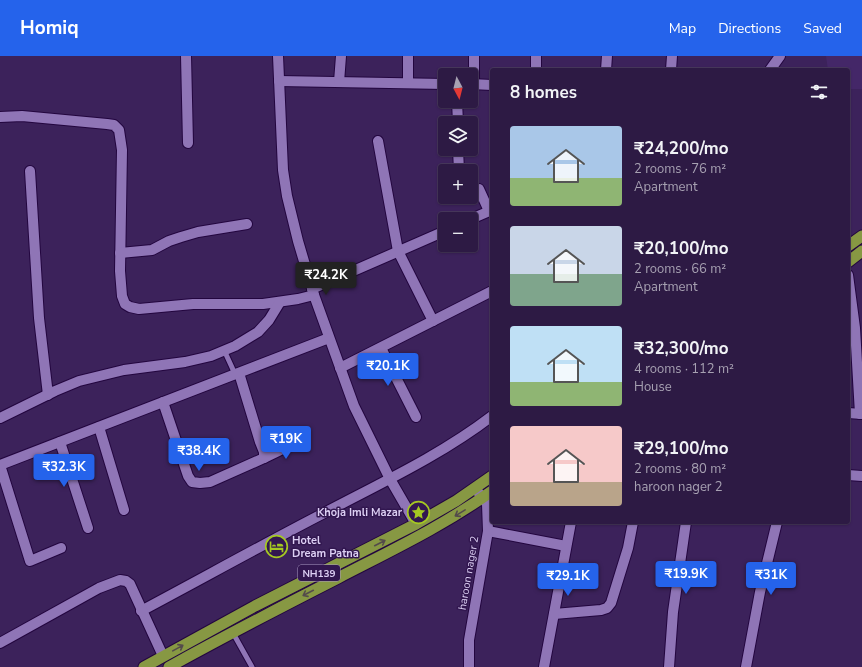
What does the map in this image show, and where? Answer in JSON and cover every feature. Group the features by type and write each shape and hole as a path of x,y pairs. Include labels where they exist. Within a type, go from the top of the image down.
{"highway":[{"path":"850,245 862,236"},
{"path":"850,260 862,251"},
{"name":"NH139","path":"144,667 255,606 416,524 456,501 490,477"},
{"name":"NH139","path":"169,667 233,632 422,535 463,512 488,494"}],"street":[{"path":"186,56 188,143"},
{"path":"278,56 283,170 286,196 313,292 357,411 390,480 416,524"},
{"path":"339,82 340,56"},
{"path":"408,56 408,83"},
{"path":"473,68 474,56"},
{"path":"536,56 536,68"},
{"path":"606,68 607,56"},
{"path":"671,68 672,56"},
{"path":"771,68 780,56"},
{"path":"279,81 438,84"},
{"path":"478,84 490,85"},
{"path":"0,117 22,116 107,124 114,126 119,130 122,150 120,253 122,296 125,304 130,307 138,309 193,304 263,304 298,299 398,251 438,234"},
{"path":"378,141 398,251 433,321"},
{"path":"30,171 39,318 48,395"},
{"path":"478,216 490,211 479,189"},
{"path":"120,253 152,250 169,241 186,235 247,224"},
{"path":"850,291 855,328 861,414 850,413"},
{"path":"340,368 490,292"},
{"path":"0,418 79,381 124,370 185,362 211,356 235,346 258,332 269,320 280,302"},
{"path":"61,548 30,561 0,465 329,338"},
{"path":"381,348 416,417"},
{"path":"237,373 264,452 264,458"},
{"path":"163,402 188,476 192,482 210,482 297,442"},
{"path":"142,611 390,480 453,442 490,417"},
{"path":"99,427 124,510"},
{"path":"60,442 88,528"},
{"path":"850,475 862,476"},
{"name":"haroon nager 2","path":"469,667 469,640 488,531 488,494 474,488"},
{"path":"544,667 571,524"},
{"path":"554,614 601,610 607,608 611,603 621,574 633,524"},
{"path":"669,667 673,612 686,524"},
{"path":"746,667 760,592 777,524"},
{"path":"488,531 566,546"},
{"path":"0,642 83,596 120,580 126,581 130,584 163,656"}],"lane":[{"path":"224,350 237,373"},
{"path":"233,632 252,667"}],"shaded area":[{"path":"826,56 862,56 862,89 850,89 850,68 828,68"}],"place":[{"name":"Khoja Imli Mazar","path":"418,512"},
{"name":"Hotel Dream Patna","path":"277,546"}]}
